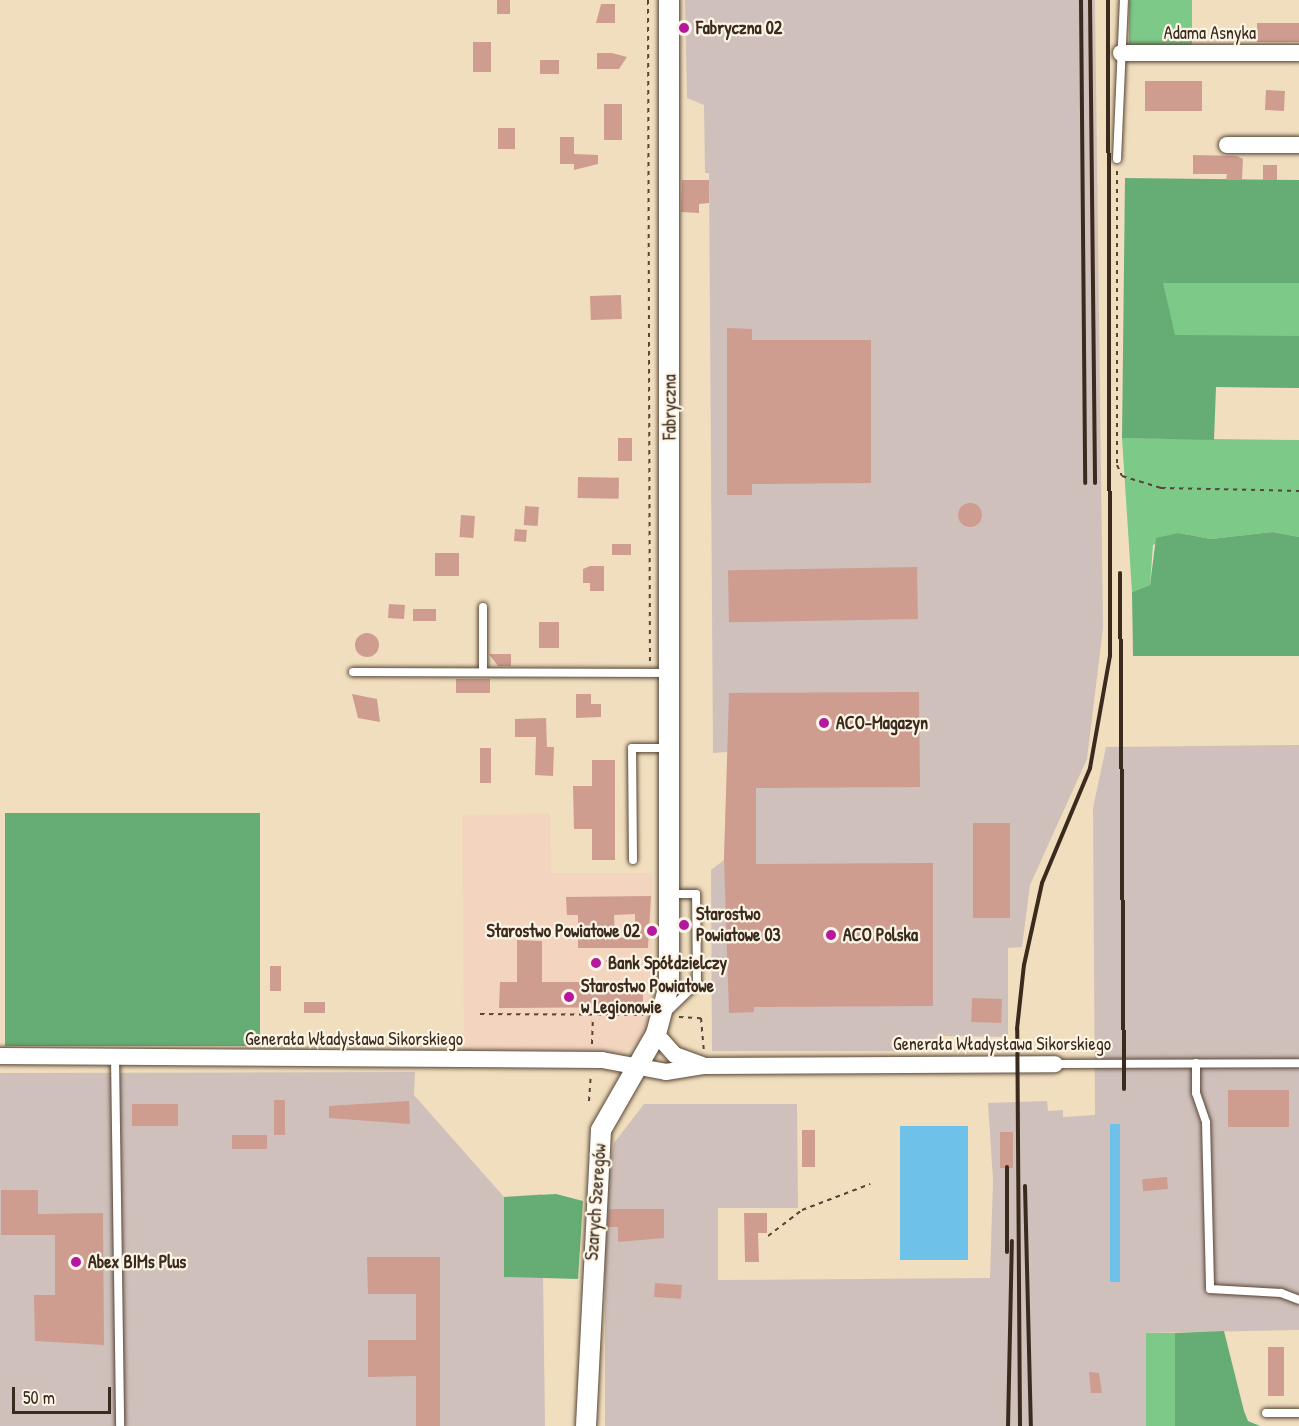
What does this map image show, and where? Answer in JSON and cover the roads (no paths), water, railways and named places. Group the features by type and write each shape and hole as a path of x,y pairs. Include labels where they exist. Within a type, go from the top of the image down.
{"street":[{"name":"Fabryczna","path":"669,0 671,673 669,894"},
{"name":"Adama Asnyka","path":"1121,53 1299,53"},
{"path":"1227,145 1299,145"},
{"path":"662,1020 669,894"},
{"name":"Generała Władysława Sikorskiego","path":"662,1020 672,1052 708,1061 1055,1064"},
{"name":"Szarych Szeregów","path":"586,1426 596,1163 609,1108 662,1020"},
{"name":"Generała Władysława Sikorskiego","path":"0,1056 602,1060 633,1069 666,1072 708,1061"}],"lane":[{"path":"1118,159 1124,0"},
{"path":"483,607 483,671"},
{"path":"353,672 671,673"},
{"path":"633,860 632,748 670,748"},
{"path":"662,1020 697,983 696,894 669,894"},
{"path":"666,1072 672,1052"},
{"path":"115,1057 120,1426"},
{"path":"1196,1063 1196,1093 1206,1122 1210,1289 1281,1293 1299,1300"},
{"name":"Generała Władysława Sikorskiego","path":"1055,1064 1299,1063"},
{"path":"1266,1413 1299,1413"}],"water":[{"path":"1110,1124 1120,1124 1120,1282 1110,1282"},
{"path":"900,1126 968,1126 968,1260 900,1260"}],"railway":[{"path":"1081,0 1085,483"},
{"path":"1090,0 1095,483"},
{"path":"1020,1426 1017,1029 1024,965 1042,883 1090,768 1110,656 1108,0"},
{"path":"1120,573 1124,1089"},
{"path":"1007,1167 1007,1252"},
{"path":"1025,1186 1031,1426"},
{"path":"1008,1426 1012,1241"}],"place":[{"name":"Fabryczna 02","path":"684,28"},
{"name":"ACO-Magazyn","path":"824,723"},
{"name":"Starostwo Powiatowe 03","path":"684,925"},
{"name":"Starostwo Powiatowe 02","path":"652,931"},
{"name":"ACO Polska","path":"831,935"},
{"name":"Bank Spółdzielczy","path":"596,963"},
{"name":"Starostwo Powiatowe w Legionowie","path":"569,997"},
{"name":"Abex BIMs Plus","path":"76,1262"}]}
